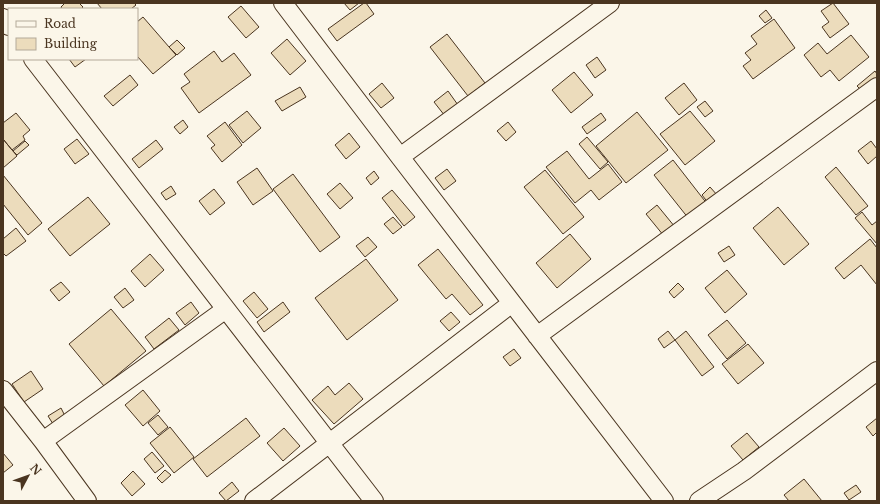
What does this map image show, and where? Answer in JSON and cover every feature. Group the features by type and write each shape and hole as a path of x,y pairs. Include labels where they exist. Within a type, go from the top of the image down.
{"street":[{"path":"283,3 664,501"},
{"path":"400,157 610,3"},
{"path":"34,60 374,501"},
{"path":"537,336 877,87"},
{"path":"254,501 512,303"},
{"path":"43,441 226,309"},
{"path":"699,501 744,471 877,372"},
{"path":"3,390 87,501"}],"building":[{"path":"65,3 79,3 83,7 62,8"},
{"path":"97,3 134,3 136,5 132,8 101,8"},
{"path":"344,3 359,3 350,10"},
{"path":"366,3 374,14 337,41 328,29"},
{"path":"833,3 849,24 830,38 822,27 829,22 821,11"},
{"path":"241,6 259,27 246,38 228,17"},
{"path":"766,10 772,18 765,23 759,16"},
{"path":"143,17 176,55 153,74 138,57 138,21"},
{"path":"774,19 795,48 753,79 743,66 751,60 745,53 757,44 751,36"},
{"path":"447,34 485,83 468,96 430,47"},
{"path":"851,35 869,57 839,81 830,70 821,77 804,55 818,43 827,54"},
{"path":"287,39 306,61 290,75 271,53"},
{"path":"177,40 185,48 177,55 169,47"},
{"path":"214,51 222,62 234,53 251,75 199,113 181,88 190,82 184,74"},
{"path":"597,57 606,70 595,78 586,65"},
{"path":"70,60 85,60 75,67"},
{"path":"875,71 877,78 862,91 857,86"},
{"path":"574,72 593,95 571,113 552,90"},
{"path":"130,75 138,85 113,106 104,96"},
{"path":"382,83 394,98 381,108 369,94"},
{"path":"684,83 697,100 679,115 665,98"},
{"path":"300,87 306,97 282,111 275,101"},
{"path":"448,91 458,105 445,116 434,102"},
{"path":"705,101 713,111 705,117 697,107"},
{"path":"247,111 261,128 243,143 229,125"},
{"path":"690,111 715,141 685,165 660,134"},
{"path":"637,112 668,150 626,183 596,146"},
{"path":"16,113 30,130 23,136 25,140 12,150 3,139 3,123"},
{"path":"601,113 606,120 587,134 582,127"},
{"path":"183,120 188,127 180,134 174,127"},
{"path":"225,122 242,145 222,162 211,148 215,145 207,136"},
{"path":"508,122 516,132 506,141 497,131"},
{"path":"349,133 360,147 346,159 335,145"},
{"path":"587,137 608,162 600,169 579,144"},
{"path":"3,139 17,156 3,168"},
{"path":"77,139 89,154 75,164 64,149"},
{"path":"156,140 163,149 139,168 132,159"},
{"path":"25,141 29,145 17,155 13,151"},
{"path":"871,141 877,149 877,156 868,164 858,151"},
{"path":"567,151 589,179 608,164 622,182 599,200 591,190 575,203 546,167"},
{"path":"673,160 708,205 689,219 654,175"},
{"path":"836,167 868,206 856,215 825,177"},
{"path":"257,168 273,191 253,205 237,182"},
{"path":"447,169 456,181 444,190 435,178"},
{"path":"545,170 584,217 563,234 524,187"},
{"path":"374,171 379,178 371,185 366,178"},
{"path":"293,174 340,237 320,252 273,189"},
{"path":"3,175 42,223 28,235 3,204"},
{"path":"340,183 353,198 340,209 327,194"},
{"path":"171,186 176,194 166,200 161,193"},
{"path":"710,187 718,196 709,204 702,195"},
{"path":"214,189 225,203 210,215 199,201"},
{"path":"392,190 415,217 404,226 382,198"},
{"path":"88,197 110,224 70,256 48,229"},
{"path":"657,205 675,227 664,236 646,214"},
{"path":"778,207 809,244 784,265 753,228"},
{"path":"862,212 872,225 877,221 877,244 855,218"},
{"path":"393,217 402,227 393,234 384,224"},
{"path":"16,228 26,241 6,256 3,253 3,239"},
{"path":"570,234 591,259 557,288 536,263"},
{"path":"368,237 377,247 365,257 356,246"},
{"path":"870,239 877,248 877,285 861,265 844,279 835,268"},
{"path":"729,246 735,255 724,262 718,253"},
{"path":"438,249 483,305 470,315 452,294 446,299 418,265"},
{"path":"150,254 164,270 145,287 131,271"},
{"path":"366,259 398,300 347,340 315,298"},
{"path":"727,270 747,294 725,313 705,288"},
{"path":"61,282 70,292 59,301 50,290"},
{"path":"678,283 684,289 674,298 669,292"},
{"path":"125,288 134,300 123,308 114,297"},
{"path":"254,292 268,309 257,318 243,301"},
{"path":"191,302 199,313 185,325 176,313"},
{"path":"283,302 290,312 264,332 257,322"},
{"path":"111,309 146,351 104,386 69,344"},
{"path":"451,312 460,322 449,331 440,321"},
{"path":"169,318 179,330 154,349 145,337"},
{"path":"727,320 746,343 727,359 708,335"},
{"path":"668,331 675,340 664,348 658,339"},
{"path":"686,331 714,367 702,376 675,340"},
{"path":"748,344 764,363 738,384 722,364"},
{"path":"514,349 521,358 510,366 503,357"},
{"path":"31,371 43,389 24,402 12,384"},
{"path":"349,383 363,399 334,424 312,400 328,386 335,395"},
{"path":"143,390 160,411 143,426 125,405"},
{"path":"61,408 65,416 53,424 48,416"},
{"path":"158,415 168,427 158,435 148,423"},
{"path":"246,418 260,436 207,477 193,459"},
{"path":"877,418 877,432 873,436 866,427"},
{"path":"170,427 194,457 174,473 150,443"},
{"path":"284,428 300,446 283,461 267,443"},
{"path":"747,433 759,447 743,460 731,446"},
{"path":"152,452 164,466 155,473 144,459"},
{"path":"3,453 13,465 3,473"},
{"path":"165,470 171,475 162,483 157,478"},
{"path":"133,471 145,484 132,496 121,483"},
{"path":"804,479 822,501 789,501 784,495"},
{"path":"232,482 239,491 226,501 219,493"},
{"path":"856,485 861,492 849,500 844,493"}]}
